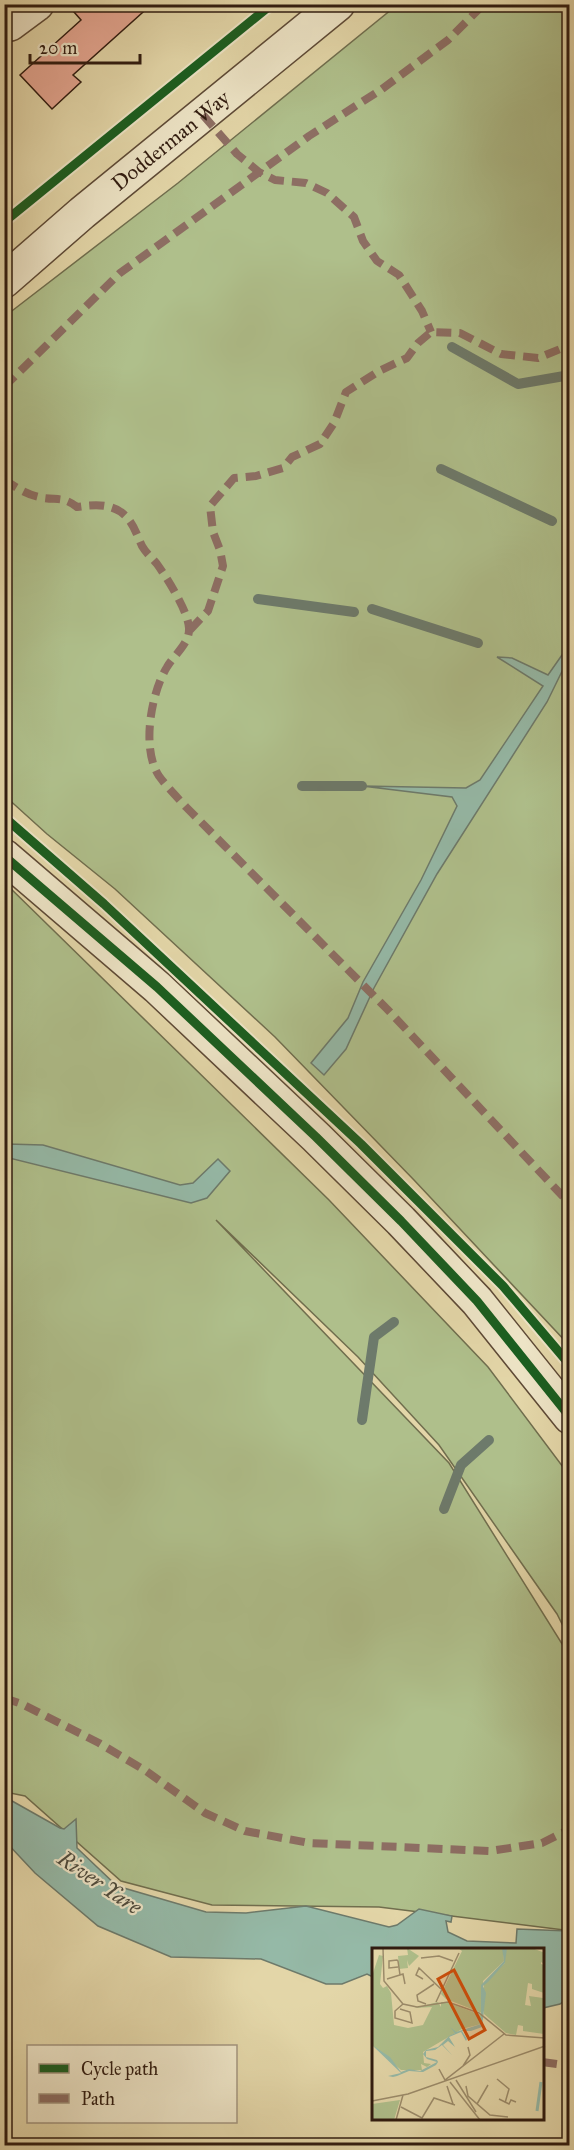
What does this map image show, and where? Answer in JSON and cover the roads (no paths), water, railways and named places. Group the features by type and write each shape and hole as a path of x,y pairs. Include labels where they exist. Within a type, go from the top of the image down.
{"street":[{"path":"10,24 38,4"},
{"name":"Dodderman Way","path":"4,281 82,213 338,4"},
{"path":"4,856 157,987 401,1221 477,1301 570,1417"}],"water":[{"path":"569,645 569,657 547,702 437,874 374,988 346,1049 324,1075 311,1063 348,1018 363,982 421,880 457,806 452,797 362,786 466,788 480,780 543,686 497,657 512,658 548,675"},
{"path":"7,1144 43,1145 180,1185 193,1183 218,1159 230,1171 207,1198 191,1203 5,1157"},
{"name":"River Yare","path":"5,1797 60,1828 64,1829 76,1819 77,1848 117,1886 206,1912 246,1913 306,1906 389,1927 397,1925 419,1909 452,1916 451,1922 446,1921 448,1932 467,1941 516,1943 517,1929 569,1931 569,1997 560,2004 544,2008 544,1948 372,1948 372,1976 367,1974 342,1984 326,1984 261,1959 171,1957 98,1926 35,1873 5,1841"}],"waterway":[{"path":"452,347 518,384 570,375"},
{"path":"441,469 552,521"},
{"path":"258,599 354,612"},
{"path":"372,609 478,643"},
{"path":"302,786 362,786"},
{"path":"362,1420 374,1337 394,1322"},
{"path":"444,1509 461,1465 489,1440"}]}
